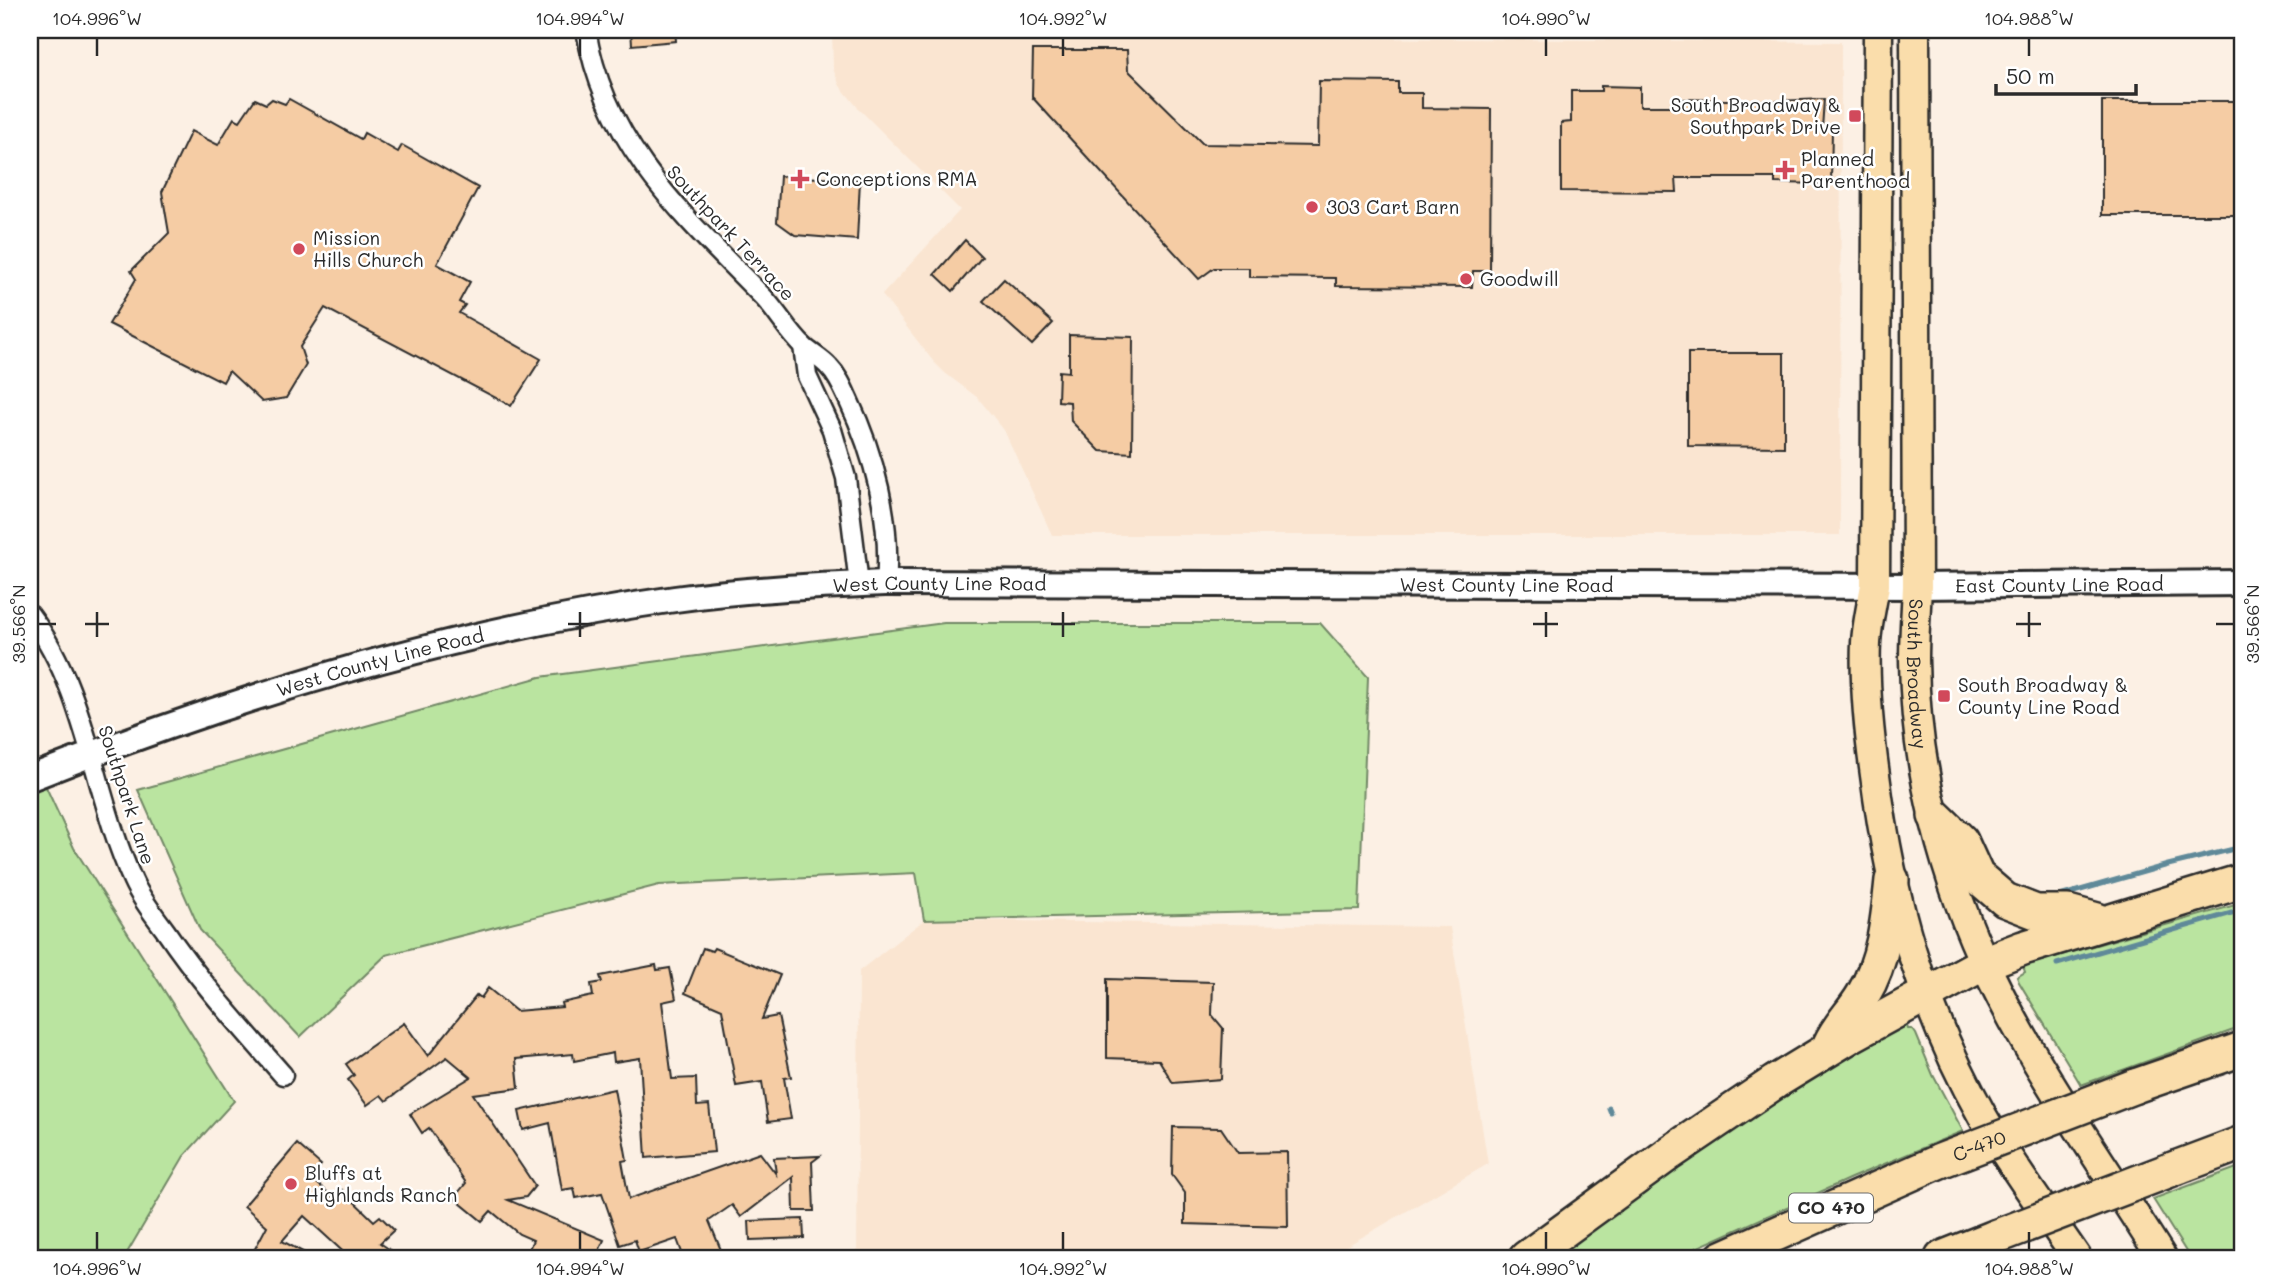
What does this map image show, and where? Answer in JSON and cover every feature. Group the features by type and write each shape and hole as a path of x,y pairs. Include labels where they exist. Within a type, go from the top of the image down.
{"highway":[{"path":"1935,816 1961,841 1977,876 2005,901 2036,912 2068,912 2106,922"},
{"path":"1827,1049 1837,1029 1864,993 1874,972 1885,935 1892,880"},
{"path":"1526,1258 1726,1114 1827,1049 1984,962 2242,881"},
{"name":"C-470","path":"1722,1258 1940,1161 2135,1086 2242,1049"},
{"path":"1942,1258 2242,1143"}],"main road":[{"path":"1878,30 1875,585 1866,640 1873,758 1892,880 1926,995 1950,1052 1984,1118 2077,1258"},
{"name":"South Broadway","path":"1915,30 1917,586 1914,659 1924,771 1954,883 1984,962 2053,1090 2162,1258"},
{"name":"West County Line Road","path":"30,778 90,754 262,695 449,643 544,620 678,598 797,587 886,583 1875,585"},
{"name":"East County Line Road","path":"1875,585 2242,583"}],"street":[{"name":"Southpark Terrace","path":"586,30 602,88 633,152 664,195 769,304 803,346 829,367 840,382 859,423 879,491 886,536 886,583"},
{"name":"Southpark Terrace","path":"803,346 807,376 832,430 846,478 859,584"},
{"name":"Southpark Lane","path":"30,615 51,645 63,670 112,827 135,885 187,963 283,1074"}],"shaded area":[{"path":"832,30 1047,30 1087,36 1841,42 1840,535 1052,535 1004,430 978,398 933,361 882,295 960,210 859,109 840,86 833,69"},
{"path":"924,920 1450,927 1488,1164 1326,1258 857,1258 859,971"}],"green space":[{"path":"944,623 1320,623 1368,677 1359,910 924,920 916,873 659,885 386,955 300,1037 200,930 138,790 540,677"},
{"path":"30,752 74,848 234,1101 184,1156 124,1258 30,1258"},
{"path":"2242,903 2242,1027 2081,1085 2019,982 2017,977 2025,972 2023,966"},
{"path":"1906,1023 1908,1029 1912,1029 1916,1034 1933,1075 1963,1131 1674,1258 1551,1258 1813,1073"},
{"path":"2242,1166 2242,1258 2190,1258 2153,1199"}],"building":[{"path":"631,30 675,30 676,41 632,45"},
{"name":"303 Cart Barn","path":"1033,50 1127,50 1128,70 1203,144 1318,146 1319,81 1398,82 1398,93 1422,93 1422,108 1491,109 1490,271 1473,271 1472,287 1336,286 1336,278 1249,277 1249,268 1214,268 1199,279 1032,97"},
{"path":"1601,86 1640,87 1640,106 1677,106 1677,99 1824,99 1822,129 1832,129 1831,184 1775,183 1775,178 1676,178 1677,192 1561,191 1561,123 1571,122 1571,91 1601,91"},
{"name":"Mission Hills Church","path":"255,99 266,104 272,99 285,104 289,99 361,139 364,133 398,152 402,145 478,188 437,264 470,282 459,302 465,305 459,313 541,359 511,406 325,308 300,347 306,365 286,398 262,402 229,371 223,382 109,324 136,279 131,271 169,233 162,192 191,131 218,145 234,118 240,121"},
{"path":"2102,101 2242,101 2242,215 2102,215"},
{"path":"780,176 860,180 857,240 795,235 777,222"},
{"path":"965,240 982,257 953,291 935,274"},
{"path":"1004,279 1053,323 1032,345 983,301"},
{"path":"1069,335 1133,337 1132,453 1100,451 1071,421 1070,402 1058,401 1059,371 1069,372"},
{"path":"1688,353 1784,353 1784,447 1688,446"},
{"path":"703,948 712,951 714,948 780,975 762,1019 778,1016 791,1077 784,1078 791,1119 768,1122 762,1082 736,1086 722,1009 685,993"},
{"path":"656,965 657,970 670,968 676,999 662,1002 672,1079 696,1078 697,1106 709,1105 714,1152 646,1158 640,1058 614,1062 613,1053 574,1061 573,1054 516,1059 519,1088 473,1094 535,1186 526,1197 508,1200 604,1240 596,1258 525,1258 533,1240 519,1234 491,1211 482,1221 454,1198 466,1183 429,1128 422,1133 410,1114 471,1077 447,1057 386,1101 381,1095 367,1105 348,1080 354,1075 346,1064 404,1023 428,1056 477,995 481,998 488,988 516,1011 562,1007 561,1003 593,996 591,984 602,982 600,976"},
{"path":"1107,979 1213,982 1212,1015 1223,1028 1221,1079 1173,1083 1159,1060 1107,1058"},
{"path":"614,1089 627,1160 622,1161 629,1199 760,1153 776,1174 774,1158 820,1156 812,1162 814,1211 794,1211 793,1177 741,1217 732,1205 709,1221 721,1250 701,1258 684,1258 677,1239 639,1252 635,1240 620,1245 602,1193 576,1198 574,1188 562,1190 550,1123 523,1130 519,1111"},
{"path":"1173,1127 1221,1128 1238,1153 1287,1152 1288,1227 1185,1224 1185,1193 1172,1175"},
{"path":"297,1144 321,1165 310,1177 334,1198 342,1190 374,1221 380,1216 394,1230 380,1243 402,1258 350,1258 304,1216 282,1241 314,1258 250,1258 267,1226 244,1206"},
{"path":"803,1219 804,1238 750,1240 749,1221"}],"waterway":[{"path":"2056,897 2242,847"},
{"path":"2057,964 2242,910"},
{"path":"1609,1108 1611,1113"}],"place":[{"name":"South Broadway & Southpark Drive","path":"1855,116"},
{"name":"Planned Parenthood","path":"1785,170"},
{"name":"Conceptions RMA","path":"800,179"},
{"name":"303 Cart Barn","path":"1312,207"},
{"name":"Mission Hills Church","path":"299,249"},
{"name":"Goodwill","path":"1466,279"},
{"name":"South Broadway & County Line Road","path":"1944,696"},
{"name":"Bluffs at Highlands Ranch","path":"291,1184"}]}
